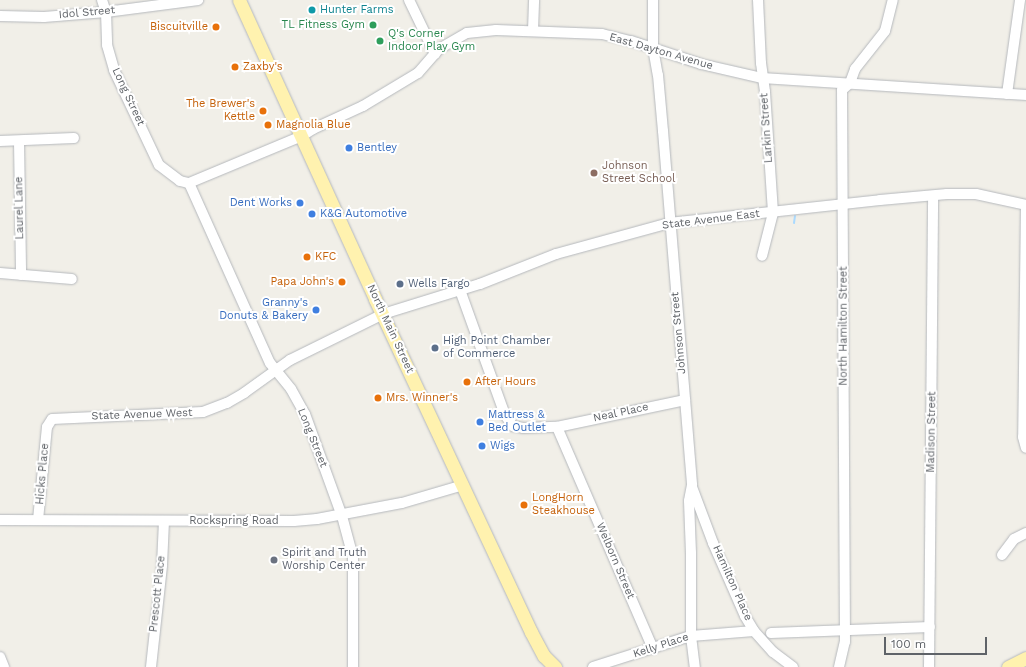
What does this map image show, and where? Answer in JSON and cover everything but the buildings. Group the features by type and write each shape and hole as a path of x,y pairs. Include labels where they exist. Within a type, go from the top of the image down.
{"main road":[{"name":"North Main Street","path":"239,0 544,662 555,667"},
{"path":"1008,667 1026,658"}],"street":[{"name":"Long Street","path":"102,0 106,12 107,45 114,70 159,165 180,181 189,183 270,363 305,414 342,516 353,557 353,667"},
{"name":"Idol Street","path":"0,16 44,17 106,12 198,0"},
{"path":"409,0 436,54"},
{"path":"533,31 534,0"},
{"name":"Johnson Street","path":"653,0 653,48 658,75 669,223 692,485 690,501 691,636 695,667"},
{"name":"Larkin Street","path":"758,0 762,78 773,213 762,256"},
{"name":"North Hamilton Street","path":"839,667 845,642 842,90 850,83 855,69 885,31 893,0"},
{"path":"1007,94 1020,0"},
{"name":"East Dayton Avenue","path":"189,183 302,136 313,128 363,106 418,73 439,49 467,33 496,30 602,34 653,48 701,64 762,78 1026,95"},
{"path":"0,141 74,138"},
{"name":"Laurel Lane","path":"19,141 21,275"},
{"name":"State Avenue East","path":"383,314 460,290 556,254 669,223 933,196 976,194 1026,205"},
{"name":"Madison Street","path":"929,667 933,196"},
{"path":"1026,205 1025,411 1022,438 1026,448"},
{"path":"0,273 72,279"},
{"path":"460,290 505,415 514,426 523,428 557,428"},
{"name":"State Avenue West","path":"47,427 52,419 57,418 203,412 227,403 244,393 290,360 383,314"},
{"name":"Neal Place","path":"557,428 685,400"},
{"name":"Hicks Place","path":"38,520 47,427"},
{"name":"Welborn Street","path":"557,428 653,649"},
{"name":"Rockspring Road","path":"0,520 294,521 342,516 402,503 463,485"},
{"name":"Hamilton Place","path":"692,485 713,543 738,600 754,631 773,652 793,667"},
{"name":"Prescott Place","path":"151,667 162,565 164,521"},
{"path":"690,529 702,530 713,543"},
{"path":"1002,555 1014,539 1026,533"},
{"path":"771,634 930,627"},
{"name":"Kelly Place","path":"593,667 691,636 754,631"},
{"path":"0,657 4,667"}],"waterway":[{"path":"794,223 795,216"}],"place":[{"name":"Hunter Farms","path":"312,10"},
{"name":"TL Fitness Gym","path":"373,25"},
{"name":"Biscuitville","path":"216,27"},
{"name":"Q's Corner Indoor Play Gym","path":"380,41"},
{"name":"Zaxby's","path":"235,67"},
{"name":"The Brewer's Kettle","path":"263,111"},
{"name":"Magnolia Blue","path":"268,125"},
{"name":"Bentley","path":"349,148"},
{"name":"Johnson Street School","path":"594,173"},
{"name":"Dent Works","path":"300,203"},
{"name":"K&G Automotive","path":"312,214"},
{"name":"KFC","path":"307,257"},
{"name":"Papa John's","path":"342,282"},
{"name":"Wells Fargo","path":"400,284"},
{"name":"Granny's Donuts & Bakery","path":"316,310"},
{"name":"High Point Chamber of Commerce","path":"435,348"},
{"name":"After Hours","path":"467,382"},
{"name":"Mrs. Winner's","path":"378,398"},
{"name":"Mattress & Bed Outlet","path":"480,422"},
{"name":"Wigs","path":"482,446"},
{"name":"LongHorn Steakhouse","path":"524,505"},
{"name":"Spirit and Truth Worship Center","path":"274,560"}]}
